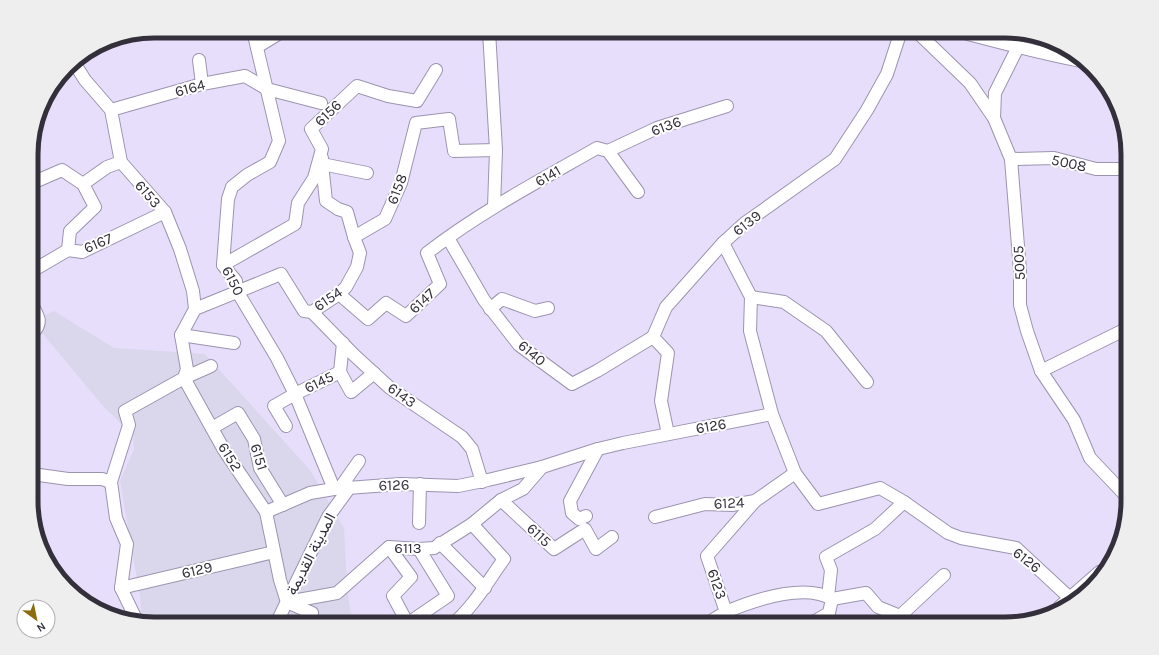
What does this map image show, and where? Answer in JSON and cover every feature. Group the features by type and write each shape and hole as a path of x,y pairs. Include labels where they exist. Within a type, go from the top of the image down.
{"street":[{"name":"6150","path":"255,38 279,141 270,162 247,175 232,187 228,199 223,265 236,281 237,291 277,358 341,488"},
{"path":"257,47 272,38"},
{"path":"490,38 496,150 494,207"},
{"name":"6139","path":"653,337 666,307 723,243 745,223 836,159 867,110 887,74 899,38"},
{"name":"5005","path":"923,38 970,83 994,118 1011,159 1020,271 1020,305 1026,331 1041,371 1074,420 1090,458 1121,491"},
{"path":"983,38 1072,59"},
{"path":"994,118 995,93 1018,47"},
{"path":"199,60 202,84"},
{"path":"77,67 85,80 111,110 121,162 107,167 83,184"},
{"name":"6156","path":"223,265 295,224 298,203 314,178 322,149 311,129 357,86 388,96 417,101 436,70"},
{"name":"6164","path":"111,110 202,84 245,76 267,89 321,103"},
{"name":"6136","path":"608,151 657,128 727,106"},
{"name":"6158","path":"354,237 385,220 401,183 416,123 450,119 454,151 496,150"},
{"name":"6141","path":"448,238 494,207 597,148 608,151"},
{"path":"322,149 322,164 367,173"},
{"path":"608,151 638,192"},
{"name":"5008","path":"1011,159 1054,158 1096,169 1121,169"},
{"name":"6153","path":"121,162 165,212 180,249 193,291 195,309"},
{"name":"6154","path":"195,309 281,274 304,311 312,312 338,294 346,286 357,267 360,253 347,212 338,209 326,201 322,164"},
{"path":"38,180 62,170 83,184 95,207 70,231 68,250"},
{"name":"6167","path":"38,268 68,250 82,252 165,212"},
{"name":"6147","path":"338,294 368,319 386,303 406,316 440,284 427,253 448,238"},
{"name":"6140","path":"448,238 490,309 519,345 572,384 597,371 653,337"},
{"path":"723,243 751,297 750,331 772,414"},
{"path":"751,297 784,302 826,331 867,382"},
{"path":"490,309 502,299 535,311 548,308"},
{"path":"184,378 187,369 181,335 195,309"},
{"name":"6143","path":"312,312 390,388 462,437 472,449 482,482"},
{"path":"38,316 38,328"},
{"path":"1041,371 1121,331"},
{"path":"181,335 234,343"},
{"path":"653,337 668,353 661,401 668,434"},
{"path":"340,372 343,343"},
{"path":"130,614 121,588 127,544 116,518 111,482 129,425 125,411 184,378 211,366"},
{"name":"6145","path":"286,426 274,406 340,372 351,392 374,373"},
{"name":"6152","path":"184,378 224,450 266,512 280,580 287,602"},
{"name":"6151","path":"212,428 238,413 254,439 260,468 283,505"},
{"name":"6126","path":"266,512 310,494 341,488 401,484 458,486 482,482 542,467 598,449 772,414 795,473 818,504 880,488 904,502 948,533 961,538 1016,548 1063,601"},
{"path":"586,516 579,519 572,512 570,501 598,449"},
{"name":"المدينة القديمة","path":"280,617 341,488 359,461"},
{"name":"6113","path":"287,602 337,593 389,547 419,549 434,548 472,524 501,500 523,489 542,467"},
{"name":"6124","path":"655,517 705,504 732,505 755,501 795,473"},
{"path":"38,475 68,479 102,479 111,482"},
{"path":"419,523 420,484"},
{"name":"6115","path":"501,500 554,549 585,529 596,549 612,537"},
{"name":"6123","path":"726,612 707,556 755,501"},
{"path":"822,617 829,613 830,598 831,570 826,557 875,529 904,502"},
{"path":"460,617 485,588 504,559 472,524"},
{"path":"440,544 485,588"},
{"path":"389,547 411,577 393,596 404,617"},
{"path":"418,617 448,596 419,549"},
{"name":"6129","path":"121,588 274,552"},
{"path":"718,617 726,612 754,602 787,594 809,593 830,598 866,592 878,607 900,616 944,575"},
{"path":"287,602 312,613 311,617"}],"shaded area":[{"path":"54,311 114,348 205,354 310,470 344,528 347,585 351,617 142,616 140,596 120,481 134,449 133,435 103,406 38,328 39,318"}]}
